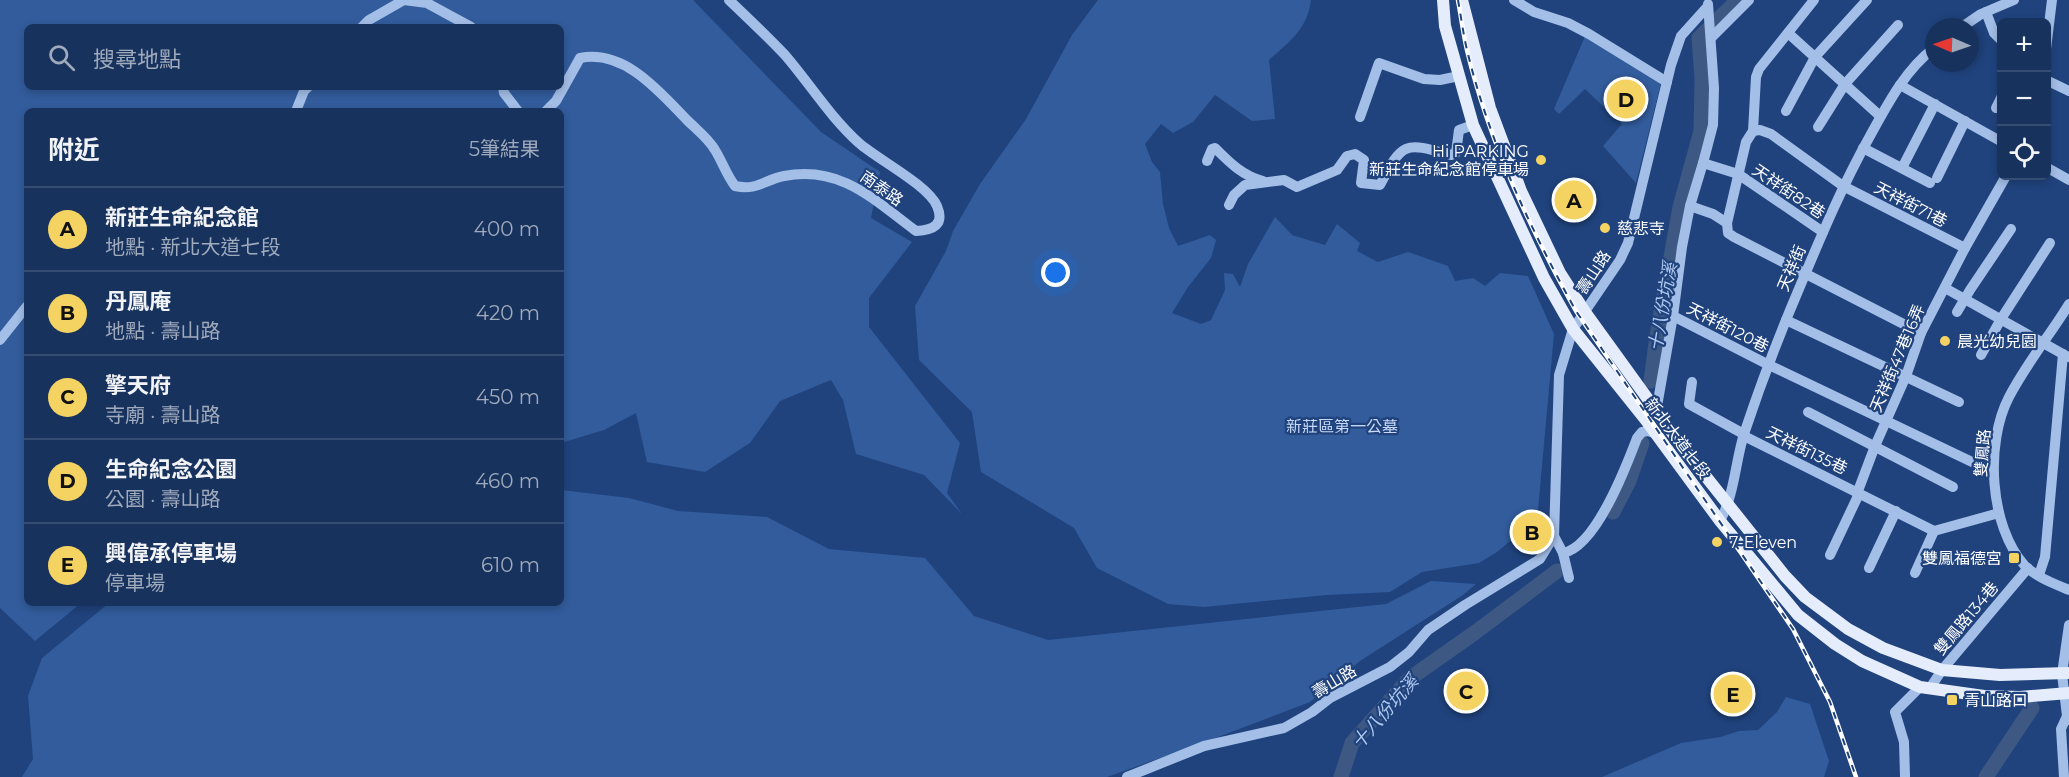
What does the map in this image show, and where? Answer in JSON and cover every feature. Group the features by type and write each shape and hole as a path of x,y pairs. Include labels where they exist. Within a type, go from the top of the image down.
{"main road":[{"name":"新北大道七段","path":"1443,0 1445,26 1473,125 1544,278 1573,329 1720,521 1798,615 1835,644 1862,661 1925,688 1984,696 2020,697 2066,694"},
{"name":"新北大道七段","path":"1462,0 1490,108 1521,191 1560,273 1656,412 1785,576 1805,597 1848,629 1883,648 1942,670 2000,675 2065,674"}],"street":[{"path":"365,24 404,0 427,3 466,24"},
{"name":"南泰路","path":"564,87 580,58 600,56 627,67 650,81 715,149 725,174 735,186 747,189 782,176 810,174 833,177 852,184 916,231 930,230 936,225 939,216 936,204 929,196 860,144 833,117 785,55 729,0"},
{"path":"1514,0 1534,12 1589,34 1666,82"},
{"path":"1711,38 1749,0"},
{"path":"1814,0 1759,69 1756,78 1753,131 1746,142 1738,174 1727,223 1728,233 1805,275 1921,333"},
{"path":"1786,111 1815,57 1867,0"},
{"path":"1976,18 2014,0"},
{"path":"2050,18 2052,0"},
{"path":"1656,412 1690,206 1713,125 1714,88 1708,6"},
{"name":"壽山路","path":"1569,578 1563,553 1554,536 1559,375 1573,329 1620,260 1628,243 1666,82 1681,36 1708,6"},
{"path":"1986,12 1997,36"},
{"path":"1818,127 1845,84 1898,25"},
{"path":"1788,33 1880,116"},
{"name":"天祥街","path":"1720,521 1728,505 1744,436 1769,365 1843,186 1880,116 1900,85 1925,55"},
{"path":"1360,117 1379,63 1424,79 1440,80 1458,76"},
{"path":"2051,84 2069,91"},
{"path":"1900,85 1997,140"},
{"path":"297,108 305,90"},
{"path":"504,90 516,108"},
{"name":"南泰路","path":"549,108 562,90"},
{"path":"1902,168 1935,104"},
{"path":"1863,148 1934,181 1965,121"},
{"path":"1229,205 1234,195 1245,186 1284,180 1298,187 1337,170 1347,156 1355,154 1364,160 1361,183 1380,185 1393,161 1406,148 1417,146 1451,155 1456,153 1459,130 1473,125"},
{"name":"天祥街71巷","path":"1753,131 1760,130 1771,134 1843,186 1965,248"},
{"path":"1207,160 1212,149 1215,148 1250,178 1266,182"},
{"name":"天祥街82巷","path":"1703,163 1738,174 1823,232"},
{"path":"2051,170 2069,180"},
{"name":"天祥街47巷16弄","path":"1830,555 1857,498 1875,446 1906,376 1921,333 2004,180"},
{"path":"1690,206 1713,214 1727,223"},
{"path":"1958,312 2011,229"},
{"path":"1981,355 2001,319 2050,243"},
{"path":"1945,288 2066,356 2046,557 2039,575"},
{"name":"雙鳳路","path":"2069,304 2010,396 2001,417 1993,472 2000,513 2014,550 2028,568 2069,590"},
{"path":"0,340 24,310"},
{"name":"天祥街120巷","path":"1673,316 1769,365 1993,472"},
{"path":"1786,320 1959,402"},
{"name":"天祥街135巷","path":"1692,382 1689,404 1744,436 1934,531"},
{"path":"1808,412 1953,487"},
{"path":"1563,553 1572,552 1578,547 1605,509 1616,490 1637,438 1642,432 1648,430 1654,433"},
{"path":"1869,568 1896,511"},
{"path":"1915,573 1934,531 2000,513"},
{"name":"壽山路","path":"1127,777 1185,753 1284,728 1298,721 1330,698 1390,667 1409,652 1428,630 1536,563 1554,536"},
{"name":"雙鳳路134巷","path":"1905,776 1904,742 1895,712 1925,688 1942,670 2028,568"},
{"path":"2064,777 2061,729 2068,718 2065,674 2069,625"}],"green space":[{"path":"0,0 693,0 821,132 880,172 871,218 912,242 869,298 869,327 960,443 947,493 962,514 924,475 856,454 843,400 831,380 780,401 750,443 705,472 647,462 636,413 604,430 564,442 564,108 24,108 24,606 77,606 35,641 0,608"},
{"name":"新莊區第一公墓","path":"1098,0 1311,0 1306,19 1301,27 1290,41 1269,60 1275,119 1252,121 1215,95 1193,122 1173,133 1161,124 1145,144 1152,162 1160,172 1163,204 1169,228 1178,246 1210,235 1216,240 1211,258 1188,287 1172,313 1201,324 1211,320 1225,290 1224,273 1233,274 1240,287 1248,264 1275,217 1292,235 1325,245 1337,224 1360,243 1357,251 1378,262 1408,252 1448,266 1455,281 1473,278 1485,286 1500,273 1528,276 1554,334 1538,510 1526,520 1522,531 1497,552 1479,563 1422,572 1390,592 1327,595 1204,607 1168,604 1097,568 1074,528 981,472 972,412 919,360 915,306 980,184 1026,119 1072,35"},
{"path":"1586,34 1661,83 1636,183 1603,146 1622,124 1585,89 1559,114 1554,109"},
{"path":"564,490 629,498 678,511 767,517 829,549 925,558 974,616 1048,640 1386,604 1431,581 1476,584 1463,595 1360,661 1310,702 1107,777 22,777 33,759 28,696 42,658 105,606 564,606"},
{"path":"1786,697 1810,704 1829,761 1824,777 1602,777 1681,743 1720,737 1739,731 1758,730 1777,712"}],"waterway":[{"name":"十八份坑溪","path":"1651,381 1680,207 1701,131 1702,79 1699,38 1738,0"},
{"name":"十八份坑溪","path":"1613,512 1629,481 1642,443"},
{"name":"十八份坑溪","path":"1341,777 1352,743 1409,679 1557,571"},
{"path":"1986,777 2032,708"}],"railway":[{"path":"1458,0 1467,50 1487,118 1512,184 1543,248 1576,311 1793,629 1830,702 1856,777"}],"place":[{"name":"生命紀念公園","path":"1626,99"},
{"name":"Hi PARKING 新莊生命紀念館停車場","path":"1541,160"},
{"name":"新莊生命紀念館","path":"1574,200"},
{"name":"慈悲寺","path":"1605,228"},
{"name":"晨光幼兒園","path":"1945,341"},
{"name":"丹鳳庵","path":"1532,532"},
{"name":"7-Eleven","path":"1717,542"},
{"name":"雙鳳福德宮","path":"2014,558"},
{"name":"擎天府","path":"1466,691"},
{"name":"興偉承停車場","path":"1733,694"},
{"name":"青山路口","path":"1952,700"}]}
